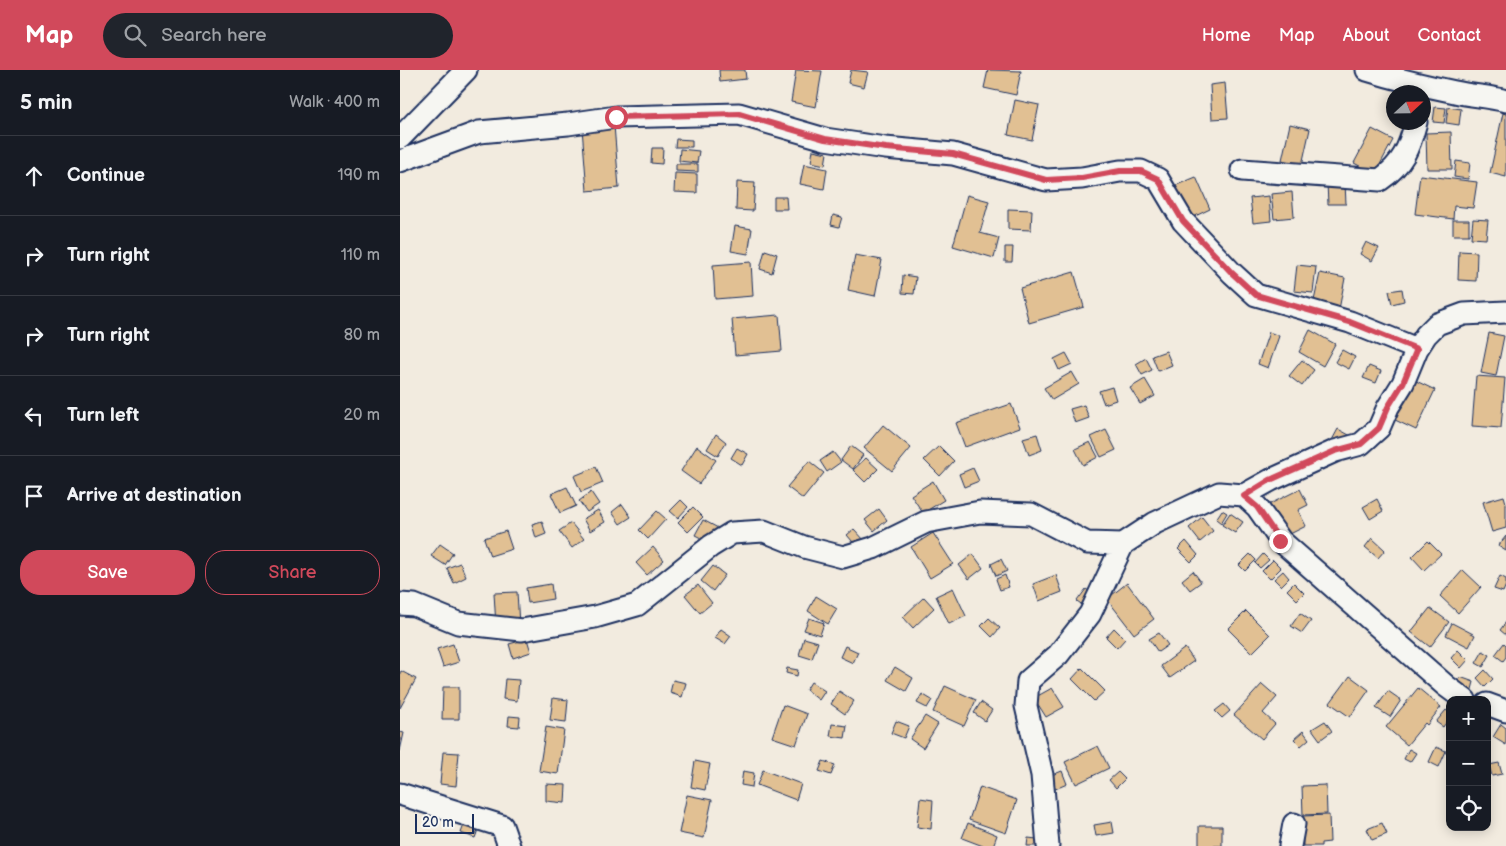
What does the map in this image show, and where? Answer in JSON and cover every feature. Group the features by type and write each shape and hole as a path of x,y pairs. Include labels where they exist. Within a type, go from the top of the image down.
{"street":[{"path":"400,138 466,70"},
{"path":"1367,70 1427,85"},
{"path":"1431,86 1467,94 1494,97 1506,101"},
{"path":"400,160 479,132 568,124 616,117 739,114 825,139 886,148 953,154 1046,180 1082,178 1120,171 1141,171 1158,179 1183,221 1232,273 1256,295 1350,322 1417,349"},
{"path":"1242,170 1380,180 1392,172 1406,153 1413,130"},
{"path":"1244,496 1270,480 1335,451 1361,444 1379,428 1388,407 1403,383 1417,349 1426,335 1438,324 1464,314 1506,312"},
{"path":"1048,846 1042,775 1026,706 1028,681 1058,655 1090,614 1123,544 1155,523 1219,494 1244,496 1257,507 1280,541 1460,696"},
{"path":"400,604 414,605 458,623 522,630 595,616 637,605 711,546 732,533 764,532 804,547 843,557 872,548 926,522 980,512 1031,514 1087,543 1123,544"},
{"path":"1491,705 1506,711"},
{"path":"400,794 502,826 509,846"},
{"path":"1290,846 1294,824"}],"building":[{"path":"719,70 745,70 746,79 720,82"},
{"path":"796,70 822,71 816,107 791,102"},
{"path":"851,70 868,72 864,87 848,83"},
{"path":"988,70 1021,71 1016,95 984,88"},
{"path":"1225,83 1228,118 1212,119 1210,85"},
{"path":"1015,100 1039,105 1032,140 1008,135"},
{"path":"1435,107 1446,108 1444,123 1433,122"},
{"path":"1448,107 1461,109 1459,125 1446,123"},
{"path":"1503,113 1506,114 1506,177 1490,173"},
{"path":"1290,124 1310,129 1302,165 1282,160"},
{"path":"614,125 619,188 587,191 582,128"},
{"path":"1372,129 1393,140 1375,174 1354,163"},
{"path":"1451,132 1452,169 1427,169 1426,133"},
{"path":"676,139 692,140 692,147 675,147"},
{"path":"652,148 663,148 662,164 651,163"},
{"path":"680,149 699,151 697,163 679,161"},
{"path":"813,150 827,153 825,165 811,162"},
{"path":"1456,161 1470,163 1468,179 1454,177"},
{"path":"676,164 698,164 698,172 676,171"},
{"path":"804,164 827,169 824,189 800,184"},
{"path":"675,173 697,174 697,193 674,192"},
{"path":"1420,175 1477,182 1473,208 1454,206 1453,219 1415,214"},
{"path":"1196,177 1210,209 1187,220 1172,187"},
{"path":"737,182 755,183 753,211 736,210"},
{"path":"1327,183 1345,183 1346,204 1328,204"},
{"path":"1292,192 1294,217 1274,219 1271,194"},
{"path":"967,195 989,201 980,233 999,238 994,258 953,246"},
{"path":"1269,196 1271,221 1253,223 1250,198"},
{"path":"774,197 786,197 787,209 774,209"},
{"path":"1008,209 1032,210 1031,230 1008,229"},
{"path":"833,215 842,217 839,227 831,225"},
{"path":"1473,219 1488,220 1486,239 1471,238"},
{"path":"1453,220 1469,220 1469,235 1453,235"},
{"path":"735,226 752,229 748,254 731,251"},
{"path":"1366,242 1379,248 1372,261 1360,254"},
{"path":"1005,247 1013,247 1012,262 1005,262"},
{"path":"765,250 777,254 772,273 760,269"},
{"path":"1459,251 1477,252 1476,281 1458,280"},
{"path":"855,255 882,260 875,296 848,290"},
{"path":"751,262 753,296 715,299 713,265"},
{"path":"1297,265 1316,267 1313,293 1294,291"},
{"path":"1074,272 1084,307 1029,323 1020,288"},
{"path":"1320,273 1345,278 1338,315 1312,310"},
{"path":"903,275 916,277 914,294 902,293"},
{"path":"1402,289 1404,301 1392,304 1389,291"},
{"path":"779,315 782,351 735,355 732,319"},
{"path":"1310,330 1335,344 1323,366 1299,352"},
{"path":"1269,332 1279,336 1268,368 1258,364"},
{"path":"1489,333 1504,336 1496,376 1481,373"},
{"path":"1342,350 1355,357 1349,369 1335,362"},
{"path":"1166,351 1172,365 1158,371 1152,356"},
{"path":"1066,353 1072,364 1059,370 1054,359"},
{"path":"1146,358 1152,370 1142,375 1136,364"},
{"path":"1302,360 1314,370 1302,386 1289,376"},
{"path":"1369,366 1381,371 1376,383 1363,378"},
{"path":"1072,372 1079,384 1052,400 1044,388"},
{"path":"1476,376 1505,378 1501,428 1472,426"},
{"path":"1145,379 1155,396 1140,404 1130,388"},
{"path":"1412,379 1435,390 1416,430 1393,419"},
{"path":"1112,387 1116,400 1104,404 1099,391"},
{"path":"1011,404 1020,427 965,447 956,423"},
{"path":"1084,405 1089,418 1075,423 1070,409"},
{"path":"883,425 911,448 892,471 864,448"},
{"path":"1338,429 1351,436 1344,449 1331,442"},
{"path":"1106,430 1116,450 1101,457 1091,437"},
{"path":"716,434 726,442 718,456 707,449"},
{"path":"1037,434 1042,450 1029,455 1023,438"},
{"path":"1090,442 1098,457 1083,465 1075,449"},
{"path":"697,446 716,460 699,484 681,471"},
{"path":"851,446 863,455 853,469 841,460"},
{"path":"939,446 954,461 940,476 924,460"},
{"path":"737,448 748,454 742,465 731,458"},
{"path":"833,452 841,462 827,472 820,461"},
{"path":"866,458 878,469 865,482 853,470"},
{"path":"809,461 824,473 803,499 787,487"},
{"path":"596,467 603,483 581,492 574,476"},
{"path":"973,468 979,481 964,487 959,474"},
{"path":"933,481 944,500 923,513 911,495"},
{"path":"567,487 576,506 560,513 551,494"},
{"path":"1300,489 1308,505 1298,510 1306,526 1282,538 1266,506"},
{"path":"591,492 599,504 587,512 579,501"},
{"path":"1504,496 1506,503 1506,528 1492,532 1483,502"},
{"path":"1377,499 1383,511 1370,519 1363,507"},
{"path":"681,500 688,507 678,518 670,511"},
{"path":"622,504 631,517 620,524 612,512"},
{"path":"693,507 703,517 688,532 678,522"},
{"path":"879,509 887,520 874,531 865,520"},
{"path":"598,510 605,522 590,531 583,519"},
{"path":"1222,510 1227,513 1221,523 1216,519"},
{"path":"657,511 666,519 648,539 639,530"},
{"path":"1230,513 1243,522 1235,533 1222,525"},
{"path":"1202,517 1213,531 1200,542 1189,528"},
{"path":"703,520 720,529 713,544 695,535"},
{"path":"542,521 546,534 536,538 532,524"},
{"path":"571,523 584,539 572,548 559,531"},
{"path":"854,529 865,541 858,548 847,535"},
{"path":"506,531 512,549 490,556 484,538"},
{"path":"933,533 953,564 930,578 911,547"},
{"path":"1506,536 1506,551 1498,546"},
{"path":"1372,538 1385,550 1378,558 1365,547"},
{"path":"1186,541 1198,555 1191,562 1178,549"},
{"path":"1428,541 1441,554 1424,570 1412,557"},
{"path":"440,544 453,553 445,565 431,556"},
{"path":"653,547 664,560 647,575 636,563"},
{"path":"973,554 983,568 969,579 959,565"},
{"path":"1250,554 1256,560 1245,571 1239,565"},
{"path":"1263,554 1269,560 1260,568 1255,563"},
{"path":"1001,559 1007,571 996,576 991,564"},
{"path":"1273,560 1281,568 1270,579 1262,571"},
{"path":"460,563 466,577 454,583 447,568"},
{"path":"713,566 725,575 713,591 701,581"},
{"path":"1463,570 1481,587 1458,613 1440,596"},
{"path":"1193,571 1201,582 1190,590 1182,580"},
{"path":"1283,571 1289,578 1281,586 1274,579"},
{"path":"1005,575 1009,587 1000,590 996,579"},
{"path":"1056,575 1062,592 1039,601 1033,584"},
{"path":"1500,576 1506,579 1503,592 1494,589"},
{"path":"1127,583 1154,619 1134,634 1107,599"},
{"path":"1294,583 1304,593 1297,600 1287,590"},
{"path":"551,584 553,599 528,603 526,588"},
{"path":"698,585 712,603 700,613 685,595"},
{"path":"953,588 966,616 949,624 936,596"},
{"path":"1086,589 1096,596 1088,609 1077,601"},
{"path":"517,592 519,625 496,626 494,593"},
{"path":"816,596 837,609 828,624 808,611"},
{"path":"924,597 934,608 913,628 903,617"},
{"path":"1430,608 1449,622 1430,647 1411,632"},
{"path":"1246,611 1270,635 1252,653 1228,629"},
{"path":"1300,613 1311,621 1302,633 1291,626"},
{"path":"809,618 824,623 820,635 804,630"},
{"path":"989,618 1000,628 992,637 981,626"},
{"path":"1506,622 1506,635 1500,630"},
{"path":"1452,623 1475,635 1469,647 1446,635"},
{"path":"1114,628 1125,639 1117,648 1106,637"},
{"path":"721,629 731,636 725,644 715,638"},
{"path":"1159,633 1168,645 1158,652 1149,639"},
{"path":"804,638 818,642 812,659 799,655"},
{"path":"527,639 531,652 513,658 509,644"},
{"path":"1504,643 1506,645 1506,657 1503,661 1495,655"},
{"path":"453,644 459,662 443,667 437,649"},
{"path":"845,646 858,652 853,663 840,657"},
{"path":"1185,648 1194,661 1170,678 1161,666"},
{"path":"1458,650 1468,660 1461,668 1451,658"},
{"path":"1483,651 1490,655 1483,667 1476,663"},
{"path":"895,667 913,678 906,691 887,680"},
{"path":"787,668 798,670 797,676 786,673"},
{"path":"1082,668 1105,691 1094,701 1072,679"},
{"path":"1485,670 1493,679 1485,687 1477,678"},
{"path":"401,671 416,679 400,708 400,673"},
{"path":"1350,676 1369,690 1350,717 1330,703"},
{"path":"1460,677 1474,682 1471,693 1456,689"},
{"path":"505,679 519,680 517,701 503,699"},
{"path":"673,680 686,683 682,697 670,693"},
{"path":"811,682 825,691 819,700 806,690"},
{"path":"1262,684 1277,697 1263,713 1275,724 1262,739 1234,715"},
{"path":"945,686 976,700 964,726 933,712"},
{"path":"443,687 459,687 459,719 442,719"},
{"path":"1052,688 1064,707 1046,717 1034,698"},
{"path":"1418,688 1441,707 1427,725 1425,723 1407,745 1386,727"},
{"path":"839,691 854,701 845,714 831,704"},
{"path":"1388,691 1401,700 1390,717 1376,708"},
{"path":"922,694 932,700 927,708 917,703"},
{"path":"553,698 568,700 566,722 550,720"},
{"path":"981,702 992,710 985,721 974,713"},
{"path":"1224,704 1230,711 1222,718 1215,711"},
{"path":"783,705 807,714 796,745 772,737"},
{"path":"1446,710 1446,723 1443,727 1436,722"},
{"path":"509,716 520,717 519,727 508,726"},
{"path":"925,716 938,724 923,748 910,739"},
{"path":"896,721 909,726 904,738 891,733"},
{"path":"1325,721 1332,731 1320,740 1312,729"},
{"path":"832,724 847,726 845,738 830,736"},
{"path":"1501,724 1506,728 1506,745 1493,737"},
{"path":"546,727 564,730 558,774 539,771"},
{"path":"1303,731 1309,739 1301,746 1294,739"},
{"path":"400,732 404,733 400,751"},
{"path":"1098,746 1109,768 1076,784 1065,762"},
{"path":"1436,747 1446,751 1439,767 1429,762"},
{"path":"1409,749 1416,753 1410,762 1404,759"},
{"path":"443,752 459,753 456,786 440,784"},
{"path":"695,761 710,764 705,790 691,787"},
{"path":"823,761 835,765 831,775 819,771"},
{"path":"1499,763 1502,774 1492,776 1491,765"},
{"path":"763,770 801,784 796,800 757,785"},
{"path":"743,771 754,773 752,787 741,785"},
{"path":"1062,771 1067,784 1053,790 1047,777"},
{"path":"1118,772 1125,779 1116,788 1109,780"},
{"path":"546,784 566,785 565,803 546,801"},
{"path":"1326,785 1327,814 1303,815 1302,786"},
{"path":"980,787 1017,800 1006,833 969,820"},
{"path":"687,795 712,800 704,838 679,833"},
{"path":"920,798 933,800 931,829 917,827"},
{"path":"1329,815 1330,842 1321,843 1321,846 1303,846 1302,816"},
{"path":"465,822 479,827 475,838 461,833"},
{"path":"1112,822 1114,833 1096,836 1094,825"},
{"path":"968,823 997,835 993,846 983,846 962,838"},
{"path":"1382,823 1387,834 1372,840 1367,829"},
{"path":"1199,826 1222,826 1222,846 1199,846"},
{"path":"1028,838 1037,839 1036,846 1027,846"}],"route":[{"path":"616,117 739,114 825,139 886,148 953,154 1046,180 1082,178 1120,171 1141,171 1158,179 1183,221 1232,273 1256,295 1350,322 1417,349 1403,383 1388,407 1379,428 1361,444 1335,451 1270,480 1244,496 1257,507 1280,541"}]}
